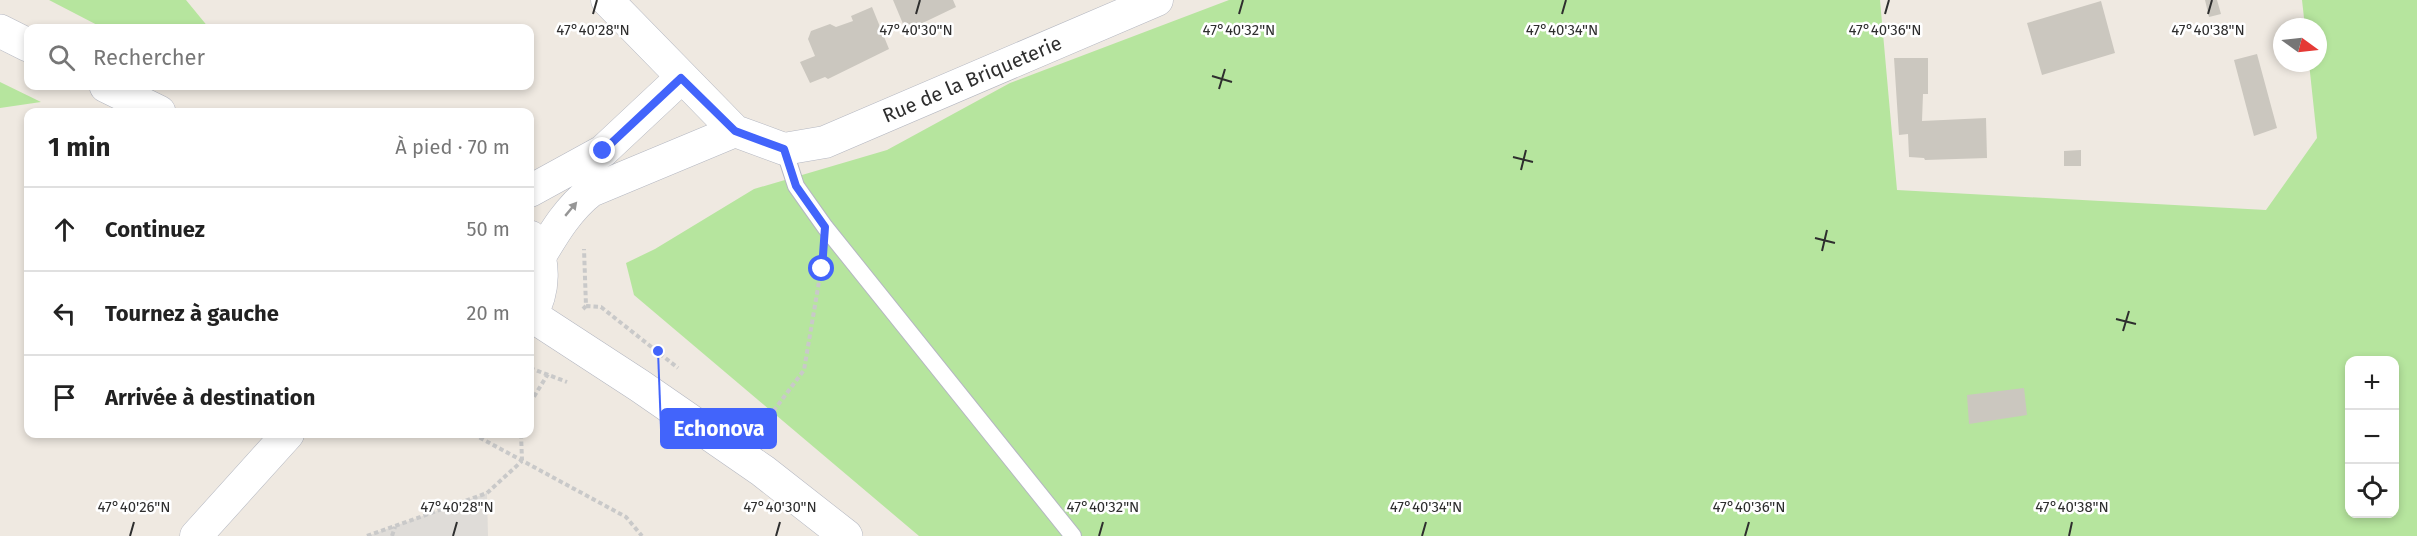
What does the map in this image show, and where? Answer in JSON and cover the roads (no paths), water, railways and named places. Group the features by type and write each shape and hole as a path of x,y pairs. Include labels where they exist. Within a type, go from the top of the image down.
{"street":[{"path":"607,0 735,131 784,149"},
{"name":"Rue de la Briqueterie","path":"784,149 825,142 1157,0"},
{"path":"0,31 24,43"},
{"path":"534,189 603,151 681,78"},
{"path":"114,90 151,108"},
{"path":"534,304 542,273 534,247 579,200 591,191 735,131"},
{"path":"534,319 640,386 763,471 846,536"},
{"path":"196,536 285,438"},
{"path":"257,470 301,438"}],"lane":[{"path":"784,149 796,186 825,227 1073,536"}],"place":[{"name":"Echonova","path":"658,351"}]}
